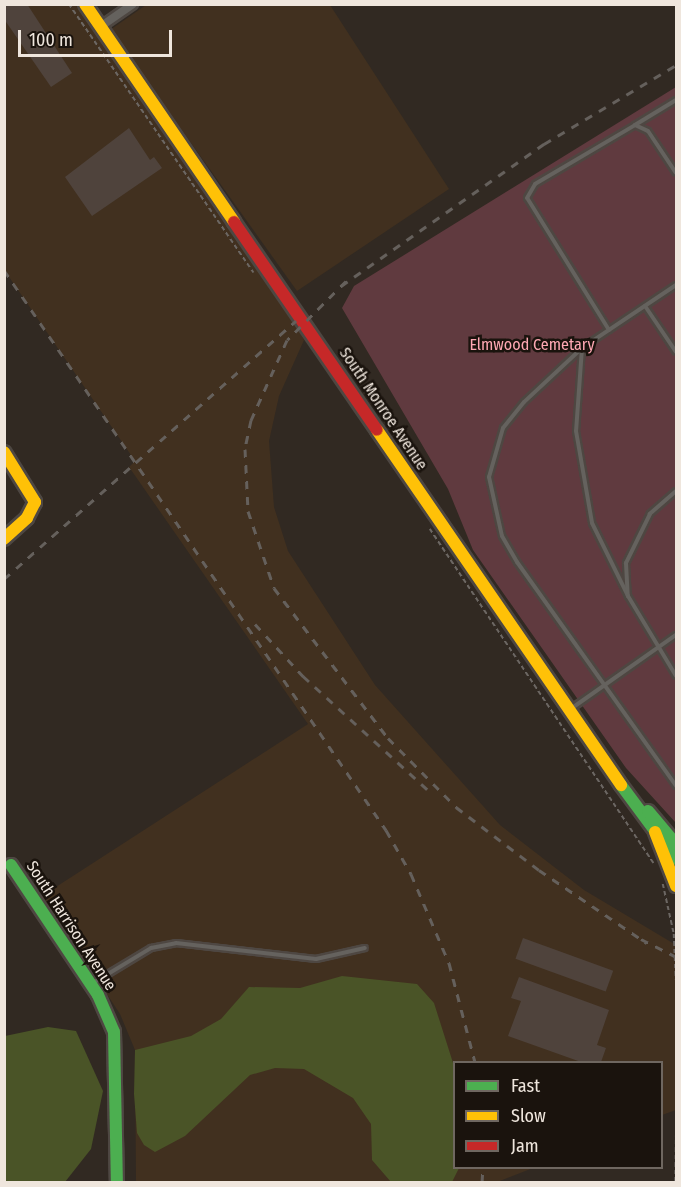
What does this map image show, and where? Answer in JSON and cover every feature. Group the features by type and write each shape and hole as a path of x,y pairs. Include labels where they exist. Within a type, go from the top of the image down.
{"main road":[{"name":"South Monroe Avenue","path":"85,4 611,772 676,859"},
{"path":"4,452 32,491 34,509 4,539"},
{"path":"611,772 676,844"},
{"name":"South Monroe Avenue","path":"655,832 676,886"},
{"name":"South Harrison Avenue","path":"11,865 91,984 114,1032 117,1182"}],"street":[{"path":"100,27 133,4"}],"lane":[{"path":"609,330 526,198 535,184 676,100"},
{"path":"635,125 648,131 676,173"},
{"path":"676,285 582,348 503,428 489,477 501,536 676,786"},
{"path":"645,306 676,352"},
{"path":"582,348 576,431 590,513 611,568 656,649 676,676"},
{"path":"628,596 626,563 637,533 676,491"},
{"path":"569,711 676,635"},
{"path":"91,984 151,948 176,943 316,959 365,948"}],"path":[{"path":"69,4 259,279"},
{"path":"425,522 660,872"},
{"path":"662,882 674,934 676,980"},
{"path":"675,1182 676,1117"}],"shaded area":[{"path":"4,5 76,5 290,313 304,340 279,396 269,441 274,507 288,551 375,685 500,825 584,890 676,945 676,1110 663,1115 663,1061 453,1061 453,1169 530,1169 497,1182 136,1182 135,1050 120,1014 42,896 308,724 129,467 135,461 5,271"},
{"path":"146,5 330,5 449,189 297,291 110,30"},
{"path":"342,976 417,984 434,1003 453,1063 453,1169 458,1169 452,1182 391,1182 372,1160 371,1124 353,1098 304,1069 275,1068 250,1075 185,1136 155,1152 144,1145 137,1133 134,1094 135,1050 191,1036 221,1019 249,987 300,988"},
{"path":"48,1027 76,1031 103,1091 91,1149 65,1182 5,1182 5,1036"}],"green space":[{"name":"Elmwood Cemetary","path":"676,87 676,823 626,768 473,550 448,489 342,308 354,286"}],"building":[{"path":"4,4 27,4 72,73 51,87 4,19"},
{"path":"129,128 150,160 154,157 162,168 92,216 65,177"},
{"path":"523,938 613,971 606,992 515,959"},
{"path":"519,977 609,1010 597,1045 606,1048 601,1061 578,1061 508,1036 521,1001 511,998"}],"railway":[{"path":"341,286 544,144 676,65"},
{"path":"4,270 386,830 411,874 449,963 475,1061"},
{"path":"346,281 287,340 251,420 245,449 248,511 274,588 388,738 456,807 539,870 647,943"},
{"path":"4,579 296,321"},
{"path":"255,624 303,676 428,790"},
{"path":"641,939 676,957"},
{"path":"482,1182 483,1169"}],"traffic: fast":[{"path":"621,785 676,859"},
{"path":"648,811 676,844"},
{"path":"11,865 98,995 114,1032 117,1182"}],"traffic: slow":[{"path":"85,4 234,222"},
{"path":"377,430 621,785"},
{"path":"4,452 35,502 27,518 4,539"},
{"path":"655,832 676,886"}],"traffic: jam":[{"path":"234,222 377,430"}]}
